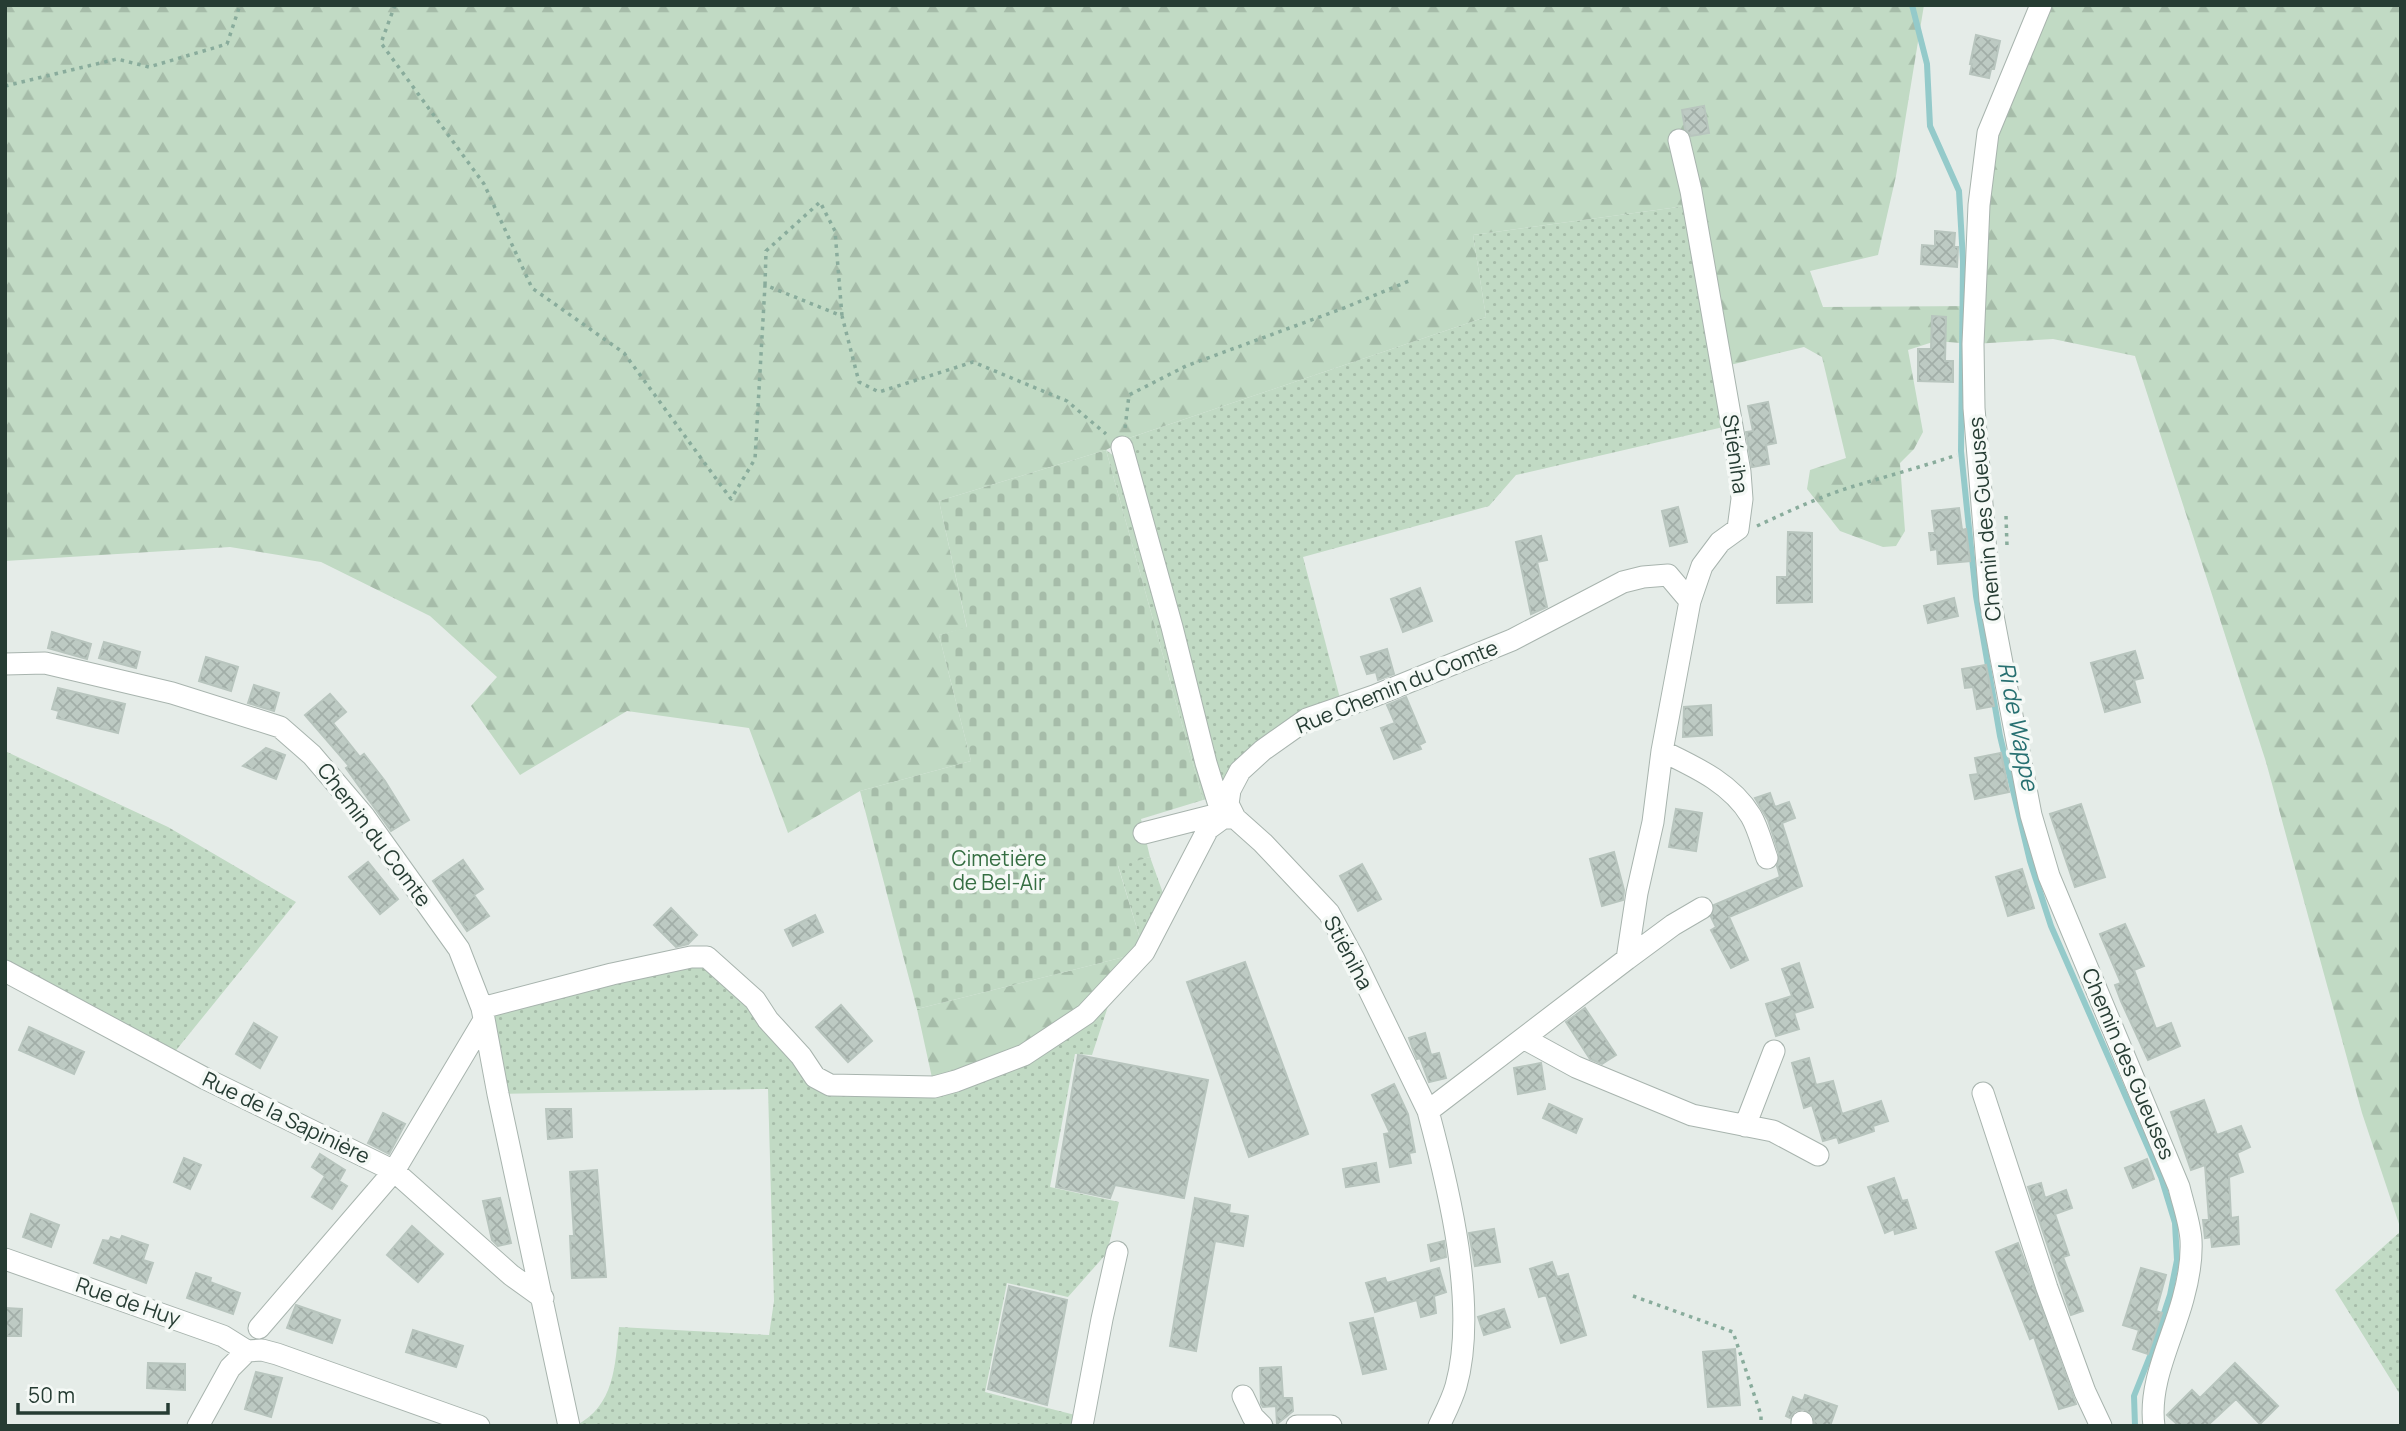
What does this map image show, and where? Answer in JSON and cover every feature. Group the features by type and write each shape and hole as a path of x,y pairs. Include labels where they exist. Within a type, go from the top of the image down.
{"street":[{"name":"Chemin des Gueuses","path":"2041,5 1989,133 1987,145 1979,205 1973,344 1976,453 1990,600 2031,815 2049,876 2179,1187 2191,1240 2183,1298 2158,1377 2152,1411 2154,1426"},
{"name":"Stiéniha","path":"1679,140 1691,191 1740,472 1742,499 1738,529"},
{"path":"1122,447 1206,763 1229,818"},
{"path":"1627,959 1690,601 1702,566 1720,542 1738,529"},
{"name":"Rue Chemin du Comte","path":"1229,818 1230,790 1240,771 1263,750 1307,719 1374,696 1512,640 1623,582 1668,575 1690,601"},
{"name":"Chemin du Comte","path":"5,664 45,663 172,693 280,727 312,755 364,816 459,949 483,1014 569,1426"},
{"path":"1662,751 1709,774 1738,798 1752,817 1767,858"},
{"path":"1144,833 1211,816 1229,818"},
{"name":"Stiéniha","path":"1229,818 1263,843 1329,913 1428,1111 1458,1248 1463,1311 1462,1347 1456,1387 1439,1426"},
{"path":"259,1328 394,1171 483,1014 612,974 691,957 707,957 754,1000 815,1076 830,1085 934,1087 1024,1055 1086,1014 1143,952 1208,829 1229,818"},
{"path":"1428,1111 1627,959 1673,925 1702,908"},
{"name":"Rue de la Sapinière","path":"5,971 206,1079 394,1171 511,1275 543,1298"},
{"path":"1525,1039 1576,1067 1692,1115 1773,1131 1818,1156"},
{"path":"1745,1126 1774,1051"},
{"path":"1983,1093 2047,1287 2085,1392 2101,1426"},
{"path":"1082,1426 1118,1252"},
{"name":"Rue de Huy","path":"5,1259 223,1336 247,1352"},
{"path":"198,1426 230,1368 247,1352 262,1350 277,1353 479,1426"},
{"path":"1243,1396 1253,1417 1262,1426"},
{"path":"1297,1426 1331,1426"}],"path":[{"path":"5,86 117,59 149,67 227,44 240,5"},
{"path":"395,5 382,43 484,184 532,288 624,353 731,499 755,459 766,251 820,202 835,231 842,316 859,382 879,392 973,362 1067,401 1122,447"},
{"path":"1122,447 1129,395 1186,366 1409,281"},
{"path":"765,285 842,316"},
{"path":"1738,529 1753,529 1791,510 1847,488 1957,455"},
{"path":"1633,1296 1733,1332 1761,1415 1761,1426"}],"green space":[{"path":"5,5 1924,5 1896,176 1878,255 1810,271 1823,307 1975,306 1988,133 2041,5 2401,5 2401,1230 2362,1113 2266,762 2135,356 2053,339 1973,344 1936,341 1908,350 1923,432 1914,449 1900,463 1905,531 1896,546 1883,547 1840,531 1807,489 1810,470 1846,458 1822,357 1804,347 1722,367 1693,205 1473,235 1486,317 1129,438 1106,450 939,501 967,628 939,635 971,761 860,791 788,833 749,728 627,711 520,775 471,706 497,677 430,616 321,562 230,547 5,561"},
{"path":"1693,205 1732,425 1516,475 1489,506 1303,557 1342,706 1223,790 1129,438 1486,317 1473,235"},
{"path":"1106,450 1127,466 1216,797 1203,800"},
{"name":"Cimetière de Bel-Air","path":"1106,450 1203,800 1141,819 1150,857 1118,866 1144,952 917,1009 860,791 971,761 939,635 967,627 939,501"},
{"path":"5,751 168,827 296,902 169,1059 5,971"},
{"path":"1150,857 1168,907 1144,952 1118,865"},
{"path":"1144,952 1086,1014 934,1087 917,1009"},
{"path":"707,957 815,1077 918,1086 1117,979 1092,1055 1075,1054 1050,1187 1119,1202 1107,1253 1068,1297 1007,1283 985,1392 1083,1417 1082,1426 575,1426 588,1418 605,1396 614,1370 619,1327 769,1335 774,1301 768,1089 498,1094 484,1020 543,994"},
{"path":"2401,1231 2401,1396 2335,1290"}],"building":[{"path":"1976,35 2000,41 1994,69 1991,69 1989,78 1970,74"},
{"path":"1704,106 1709,133 1691,136 1685,129 1682,110"},
{"path":"1935,231 1955,233 1954,247 1958,247 1957,267 1921,264 1922,245 1935,246"},
{"path":"1932,316 1946,317 1945,361 1953,361 1953,382 1918,381 1918,349 1931,349"},
{"path":"1768,402 1776,443 1766,445 1769,464 1752,467 1746,432 1753,431 1748,406"},
{"path":"1678,507 1687,542 1670,546 1662,511"},
{"path":"1959,508 1962,530 1966,529 1970,561 1938,564 1937,549 1931,550 1929,533 1935,533 1932,511"},
{"path":"1788,532 1812,533 1812,602 1777,603 1777,577 1787,577"},
{"path":"1541,536 1547,560 1537,562 1547,607 1531,614 1516,542"},
{"path":"1420,588 1432,621 1403,632 1391,599"},
{"path":"1954,598 1958,616 1928,623 1924,606"},
{"path":"52,632 91,644 87,659 48,648"},
{"path":"104,642 140,652 136,668 99,658"},
{"path":"1387,649 1394,674 1378,680 1376,672 1367,674 1361,657"},
{"path":"2135,651 2143,678 2134,680 2140,702 2105,712 2091,663"},
{"path":"206,657 238,667 231,691 199,681"},
{"path":"1986,665 1994,706 1977,709 1973,687 1965,688 1962,669"},
{"path":"254,685 279,693 274,711 248,703"},
{"path":"58,688 125,704 118,733 57,718 59,711 52,709"},
{"path":"330,694 346,712 333,723 360,757 364,754 385,781 409,820 391,831 346,768 349,766 305,715"},
{"path":"1406,697 1425,742 1419,745 1421,749 1394,759 1381,728 1395,723 1387,705"},
{"path":"1711,705 1712,735 1683,737 1684,707"},
{"path":"266,748 285,755 276,779 243,766"},
{"path":"2001,753 2009,792 1975,799 1970,775 1978,774 1975,758"},
{"path":"1770,793 1775,807 1789,802 1795,818 1782,823 1802,886 1729,917 1748,960 1731,968 1711,930 1716,927 1711,917 1714,905 1780,877 1777,866 1779,854 1768,820 1755,798"},
{"path":"2081,804 2105,877 2075,887 2050,814"},
{"path":"1676,809 1702,813 1696,851 1669,847"},
{"path":"1614,852 1624,890 1623,900 1602,906 1590,859"},
{"path":"463,860 483,889 474,895 489,916 467,931 433,881"},
{"path":"368,862 398,899 380,914 349,877"},
{"path":"1362,864 1381,899 1358,911 1340,876"},
{"path":"2022,869 2034,908 2008,916 1996,877"},
{"path":"671,908 697,935 688,944 676,947 654,925"},
{"path":"815,915 823,932 793,946 785,930"},
{"path":"2125,924 2144,966 2134,970 2156,1029 2171,1023 2180,1046 2148,1060 2121,1001 2115,985 2121,983 2100,934"},
{"path":"1245,962 1308,1134 1249,1157 1187,982"},
{"path":"1799,963 1813,1007 1794,1013 1799,1029 1776,1036 1766,1004 1792,996 1782,969"},
{"path":"841,1005 872,1041 848,1062 816,1027"},
{"path":"1585,1008 1616,1055 1602,1064 1590,1059 1566,1022"},
{"path":"254,1023 277,1037 260,1068 236,1054"},
{"path":"29,1027 84,1052 74,1074 19,1050"},
{"path":"1425,1033 1431,1055 1439,1053 1446,1078 1429,1082 1420,1058 1417,1059 1409,1038"},
{"path":"1078,1055 1208,1080 1184,1198 1115,1185 1110,1198 1056,1187"},
{"path":"1809,1058 1816,1085 1833,1081 1842,1114 1881,1101 1888,1121 1873,1126 1874,1131 1839,1143 1837,1137 1823,1141 1812,1105 1804,1108 1792,1063"},
{"path":"1541,1063 1545,1089 1518,1094 1514,1068"},
{"path":"1394,1084 1408,1114 1415,1152 1409,1153 1411,1163 1390,1167 1384,1134 1390,1133 1372,1095"},
{"path":"2204,1100 2217,1135 2241,1126 2250,1147 2237,1153 2243,1172 2229,1177 2231,1218 2238,1217 2239,1244 2212,1247 2211,1237 2205,1238 2203,1220 2209,1220 2205,1165 2191,1170 2171,1112"},
{"path":"1549,1104 1582,1119 1576,1133 1543,1118"},
{"path":"546,1109 571,1109 572,1137 548,1139"},
{"path":"383,1113 405,1124 389,1154 368,1143"},
{"path":"320,1154 345,1170 339,1181 347,1186 332,1209 312,1197 325,1176 312,1167"},
{"path":"184,1158 201,1165 190,1189 174,1182"},
{"path":"2147,1159 2154,1179 2133,1188 2125,1168"},
{"path":"1376,1163 1379,1182 1346,1187 1343,1169"},
{"path":"597,1170 606,1277 572,1278 570,1236 574,1236 570,1172"},
{"path":"1894,1178 1902,1201 1907,1200 1916,1228 1895,1234 1894,1229 1885,1233 1868,1187"},
{"path":"2041,1183 2045,1198 2066,1190 2072,1208 2055,1214 2069,1255 2063,1257 2083,1311 2071,1315 2028,1187"},
{"path":"500,1198 511,1243 498,1246 492,1240 483,1201"},
{"path":"1195,1198 1230,1205 1229,1213 1248,1216 1243,1246 1215,1241 1196,1351 1170,1346"},
{"path":"31,1214 59,1225 51,1247 23,1237"},
{"path":"412,1226 443,1254 418,1282 387,1255"},
{"path":"1494,1229 1500,1262 1475,1266 1469,1233"},
{"path":"122,1236 148,1245 143,1260 153,1263 146,1283 94,1263 103,1240 109,1241 111,1237 120,1240"},
{"path":"1444,1241 1446,1257 1431,1261 1428,1245"},
{"path":"2018,1243 2076,1404 2059,1409 2034,1337 2030,1339 1996,1252"},
{"path":"1552,1262 1557,1277 1568,1274 1586,1335 1561,1343 1546,1295 1539,1297 1530,1269"},
{"path":"1439,1268 1446,1292 1434,1296 1436,1313 1421,1317 1417,1300 1375,1312 1366,1283 1385,1278 1387,1283"},
{"path":"2141,1268 2166,1275 2156,1311 2162,1313 2148,1354 2133,1349 2139,1330 2123,1325"},
{"path":"196,1273 211,1278 210,1282 240,1293 233,1314 187,1298"},
{"path":"1009,1286 1067,1300 1047,1405 988,1389"},
{"path":"296,1305 340,1320 332,1343 287,1328"},
{"path":"5,1308 22,1309 21,1336 5,1336"},
{"path":"1504,1309 1510,1327 1484,1335 1478,1317"},
{"path":"1373,1318 1386,1369 1363,1374 1350,1323"},
{"path":"413,1330 463,1346 456,1367 406,1352"},
{"path":"1735,1349 1740,1405 1708,1407 1703,1352"},
{"path":"148,1363 185,1364 185,1390 147,1388"},
{"path":"2235,1363 2278,1406 2260,1424 2236,1399 2207,1426 2179,1426 2167,1415 2192,1390 2200,1398"},
{"path":"1281,1367 1283,1398 1292,1398 1293,1411 1277,1424 1276,1406 1263,1407 1261,1404 1260,1368"},
{"path":"256,1372 282,1378 271,1417 245,1409"},
{"path":"1805,1395 1837,1406 1830,1426 1815,1426 1813,1415 1803,1409 1795,1411 1790,1418 1786,1416 1793,1397 1803,1401"}],"waterway":[{"name":"Ri de Wappe","path":"1912,5 1927,64 1930,126 1959,191 1963,261 1961,451 1976,596 2000,736 2030,861 2051,926 2161,1177 2175,1223 2177,1260 2170,1295 2134,1396 2135,1426"}]}
